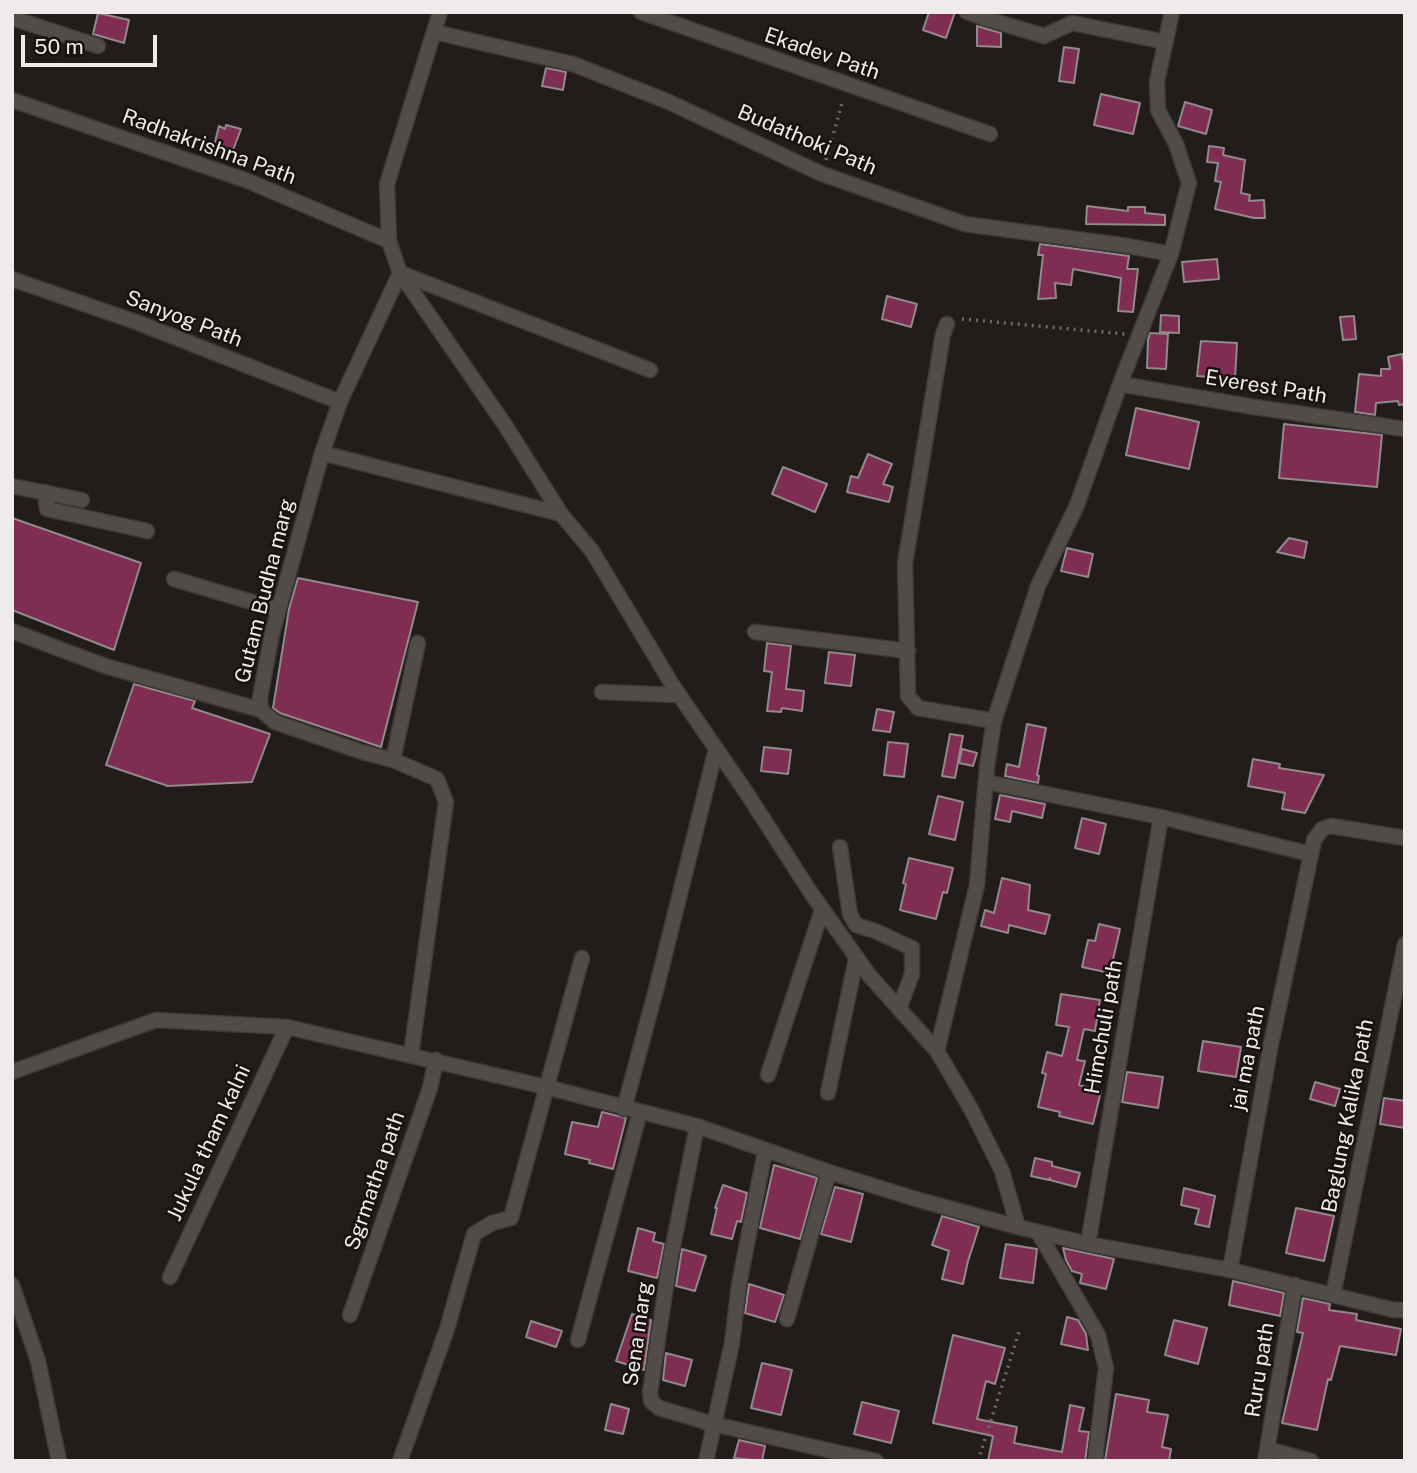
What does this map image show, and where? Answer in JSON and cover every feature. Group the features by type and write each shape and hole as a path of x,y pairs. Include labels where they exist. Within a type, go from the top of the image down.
{"street":[{"path":"440,12 387,184 389,241 400,273 505,425 561,514 592,551 679,695 822,910 856,958 937,1051 971,1109 1002,1171 1018,1227"},
{"name":"Ekadev Path","path":"641,12 990,134"},
{"path":"967,12 985,15 1044,36 1072,23 1166,42"},
{"path":"937,1051 977,885 994,721 1038,586 1077,505 1120,384 1171,254 1189,183 1176,144 1158,110 1157,82 1171,16"},
{"path":"12,18 98,46"},
{"name":"Budathoki Path","path":"434,32 573,64 670,102 822,174 965,224 1171,254"},
{"name":"Radhakrishna Path","path":"12,100 248,181 389,241"},
{"path":"400,273 650,370"},
{"name":"Gutam Budha marg","path":"400,273 340,402 323,453 279,610 260,697 261,710 275,722 393,760 437,779 446,802 411,1055"},
{"name":"Sanyog Path","path":"12,279 136,322 340,402"},
{"path":"947,324 940,348 905,563 908,696 918,708 994,721"},
{"name":"Everest Path","path":"1120,384 1405,429"},
{"path":"323,453 561,514"},
{"path":"12,486 82,500"},
{"path":"45,492 47,509 147,531"},
{"path":"174,579 279,610"},
{"path":"12,631 105,666 261,710"},
{"path":"755,632 908,651"},
{"path":"393,760 418,643"},
{"path":"603,692 679,695"},
{"path":"624,1109 716,749"},
{"path":"986,782 1161,817 1310,854 1314,840 1322,830 1331,826 1405,838"},
{"name":"Himchuli path","path":"1088,1244 1161,817"},
{"path":"840,847 850,914 856,925 912,948 912,974 900,1009"},
{"name":"jai ma path","path":"1230,1270 1271,1044 1310,854"},
{"path":"768,1075 822,910"},
{"name":"Baglung Kalika path","path":"1333,1295 1405,944"},
{"path":"400,1461 446,1329 474,1234 492,1223 511,1218 582,958"},
{"path":"828,1093 856,958"},
{"path":"12,1072 156,1020 287,1027 436,1060 697,1126 829,1172 1018,1227 1088,1244 1230,1270 1394,1310 1405,1310"},
{"name":"Jukula tham kalni","path":"170,1277 287,1027"},
{"name":"Sgrmatha path","path":"350,1315 430,1088 436,1060"},
{"path":"578,1340 640,1112"},
{"name":"Sena marg","path":"697,1126 669,1266 651,1401 659,1408 713,1424 876,1461"},
{"path":"706,1461 732,1343 739,1285 765,1151"},
{"path":"787,1319 829,1172"},
{"path":"1038,1232 1098,1335 1106,1368 1095,1461"},
{"path":"12,1285 38,1361 59,1461"},
{"name":"Ruru path","path":"1267,1455 1295,1285"},
{"path":"1267,1455 1311,1461"}],"path":[{"path":"822,174 847,85"},
{"path":"947,324 961,319 1139,335"},
{"path":"978,1461 1020,1329"}],"building":[{"path":"929,12 955,12 946,38 923,30"},
{"path":"98,13 129,20 124,43 93,34"},
{"path":"977,26 1001,33 1001,47 977,46"},
{"path":"1064,47 1079,49 1074,83 1059,81"},
{"path":"546,68 566,72 563,90 542,86"},
{"path":"1101,94 1140,103 1133,134 1094,125"},
{"path":"1185,102 1212,110 1206,134 1178,126"},
{"path":"226,125 241,129 232,153 213,150 219,126 225,129"},
{"path":"1209,146 1224,148 1223,155 1245,160 1241,193 1250,195 1249,201 1264,200 1265,218 1215,209 1221,182 1215,181 1218,163 1207,162"},
{"path":"1087,206 1128,211 1128,207 1145,207 1145,213 1165,215 1165,225 1086,224"},
{"path":"1040,244 1129,256 1127,269 1138,269 1133,312 1118,311 1121,278 1073,269 1071,285 1055,283 1056,298 1038,299 1043,255 1038,255"},
{"path":"1217,259 1219,279 1184,282 1182,262"},
{"path":"887,296 917,304 911,327 882,319"},
{"path":"1161,315 1179,316 1179,333 1160,332"},
{"path":"1354,316 1356,339 1343,340 1340,317"},
{"path":"1150,333 1168,334 1166,369 1147,368"},
{"path":"1201,341 1237,343 1235,379 1197,376"},
{"path":"1402,354 1405,367 1405,404 1399,405 1398,401 1376,403 1375,415 1355,412 1359,374 1381,376 1381,369 1390,369 1388,357"},
{"path":"1136,408 1199,422 1189,469 1126,455"},
{"path":"1284,424 1382,435 1377,487 1279,478"},
{"path":"868,454 892,464 883,484 893,487 889,502 847,492 851,476 858,478"},
{"path":"783,467 827,484 815,512 772,494"},
{"path":"12,518 141,563 114,650 12,610"},
{"path":"1289,538 1307,542 1304,558 1277,552"},
{"path":"1067,548 1093,554 1088,577 1061,571"},
{"path":"298,578 418,602 381,747 280,713 273,708 289,609"},
{"path":"767,643 791,646 786,689 804,691 802,711 782,708 781,712 767,711 772,672 764,671"},
{"path":"829,652 855,655 851,686 825,683"},
{"path":"134,684 195,701 192,708 270,734 252,782 168,786 106,765"},
{"path":"877,709 894,712 890,732 873,730"},
{"path":"1027,724 1046,728 1037,775 1038,783 1005,776 1007,764 1019,767"},
{"path":"950,734 963,736 955,778 942,776"},
{"path":"888,742 908,744 904,777 884,775"},
{"path":"764,747 791,750 788,774 761,771"},
{"path":"962,749 977,753 973,766 959,763"},
{"path":"1253,759 1280,764 1279,768 1324,775 1305,813 1282,809 1285,793 1248,786"},
{"path":"1000,795 1045,804 1042,818 1012,811 1010,822 995,819"},
{"path":"938,796 963,802 955,840 929,834"},
{"path":"1082,818 1106,824 1099,854 1075,848"},
{"path":"909,858 953,868 947,893 943,892 936,919 900,910"},
{"path":"1002,878 1030,885 1028,910 1050,915 1045,934 1009,925 1008,933 981,926 985,910 994,913"},
{"path":"1099,924 1120,929 1110,973 1082,967 1088,940 1095,941"},
{"path":"1061,994 1100,1000 1095,1031 1084,1029 1077,1060 1085,1061 1079,1085 1101,1091 1093,1124 1059,1116 1060,1112 1038,1107 1046,1074 1042,1073 1047,1052 1062,1056 1069,1027 1056,1025"},
{"path":"1203,1041 1241,1047 1236,1077 1198,1071"},
{"path":"1127,1072 1163,1077 1158,1108 1122,1102"},
{"path":"1315,1082 1340,1089 1335,1106 1310,1099"},
{"path":"1384,1098 1405,1101 1405,1128 1380,1124"},
{"path":"602,1112 626,1118 613,1169 565,1154 572,1122 598,1127"},
{"path":"1035,1158 1052,1162 1052,1166 1080,1173 1076,1187 1050,1178 1031,1176"},
{"path":"774,1165 817,1178 800,1239 760,1228"},
{"path":"723,1185 747,1193 741,1222 737,1221 732,1239 711,1234 715,1208"},
{"path":"835,1187 863,1194 851,1242 821,1234"},
{"path":"1184,1188 1215,1196 1209,1227 1195,1224 1199,1209 1181,1205"},
{"path":"1296,1208 1334,1216 1324,1261 1286,1253"},
{"path":"942,1216 979,1227 963,1284 942,1279 949,1251 932,1245"},
{"path":"638,1228 655,1233 653,1241 664,1244 657,1278 628,1271"},
{"path":"1006,1244 1037,1249 1033,1283 1000,1278"},
{"path":"1063,1248 1114,1259 1106,1289 1080,1283 1082,1274 1072,1271"},
{"path":"682,1249 706,1256 695,1291 676,1286"},
{"path":"1233,1281 1284,1293 1280,1316 1229,1305"},
{"path":"749,1284 784,1295 775,1322 745,1313"},
{"path":"1303,1298 1330,1304 1329,1310 1357,1314 1356,1320 1401,1329 1396,1355 1340,1346 1331,1380 1328,1379 1317,1430 1282,1423 1303,1333 1297,1332"},
{"path":"632,1314 651,1320 644,1370 616,1361"},
{"path":"1067,1317 1078,1320 1086,1334 1088,1350 1061,1344"},
{"path":"1174,1320 1207,1328 1198,1364 1165,1355"},
{"path":"531,1321 562,1331 556,1347 526,1337"},
{"path":"953,1335 1005,1348 995,1384 986,1381 977,1419 1017,1427 1014,1443 1062,1452 1070,1405 1084,1408 1079,1431 1089,1432 1085,1461 988,1461 993,1436 933,1423"},
{"path":"666,1353 692,1360 685,1386 663,1380"},
{"path":"762,1363 792,1370 781,1415 751,1408"},
{"path":"1116,1394 1149,1400 1147,1412 1168,1415 1162,1447 1171,1449 1169,1461 1105,1461"},
{"path":"862,1402 899,1411 891,1443 854,1434"},
{"path":"611,1404 629,1409 623,1434 605,1430"},
{"path":"739,1440 765,1446 762,1461 734,1458"}]}
